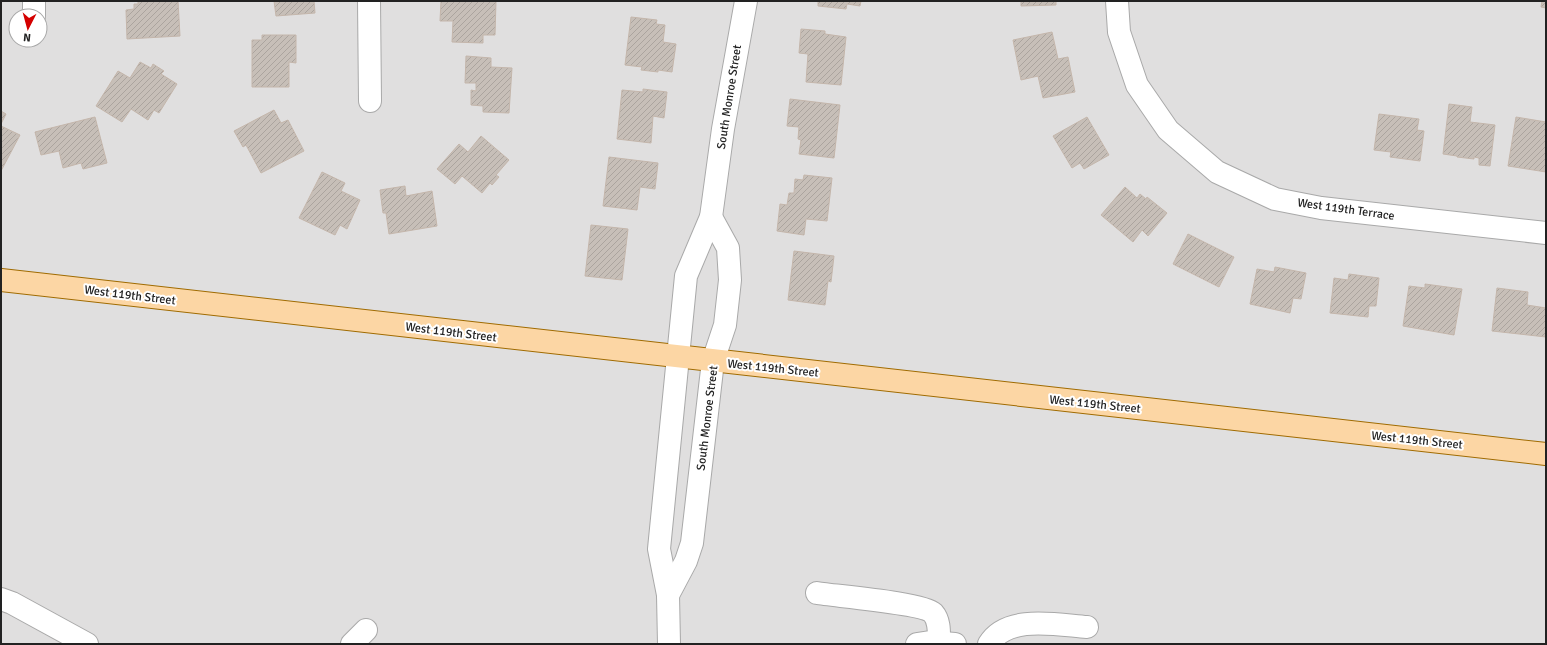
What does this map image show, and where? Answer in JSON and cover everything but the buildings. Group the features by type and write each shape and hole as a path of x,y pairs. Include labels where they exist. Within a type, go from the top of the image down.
{"main road":[{"name":"West 119th Street","path":"1,280 713,362 1546,454"}],"street":[{"path":"369,1 370,101"},
{"name":"South Monroe Street","path":"669,644 668,595 659,549 686,276 711,217 723,129 746,1"},
{"name":"West 119th Terrace","path":"1117,1 1119,32 1137,85 1168,130 1217,172 1275,199 1321,208 1546,233"},
{"name":"South Monroe Street","path":"668,595 686,561 692,543 713,362 726,325 730,280 728,248 711,217"},
{"path":"817,593 895,603 917,607 932,612 938,621 947,643 930,642 917,644"},
{"path":"1,599 12,603 87,644"},
{"path":"989,644 996,635 1005,629 1024,624 1053,624 1087,627"}],"shaded area":[{"path":"1,1 1546,1 1546,644 1,644"}]}
